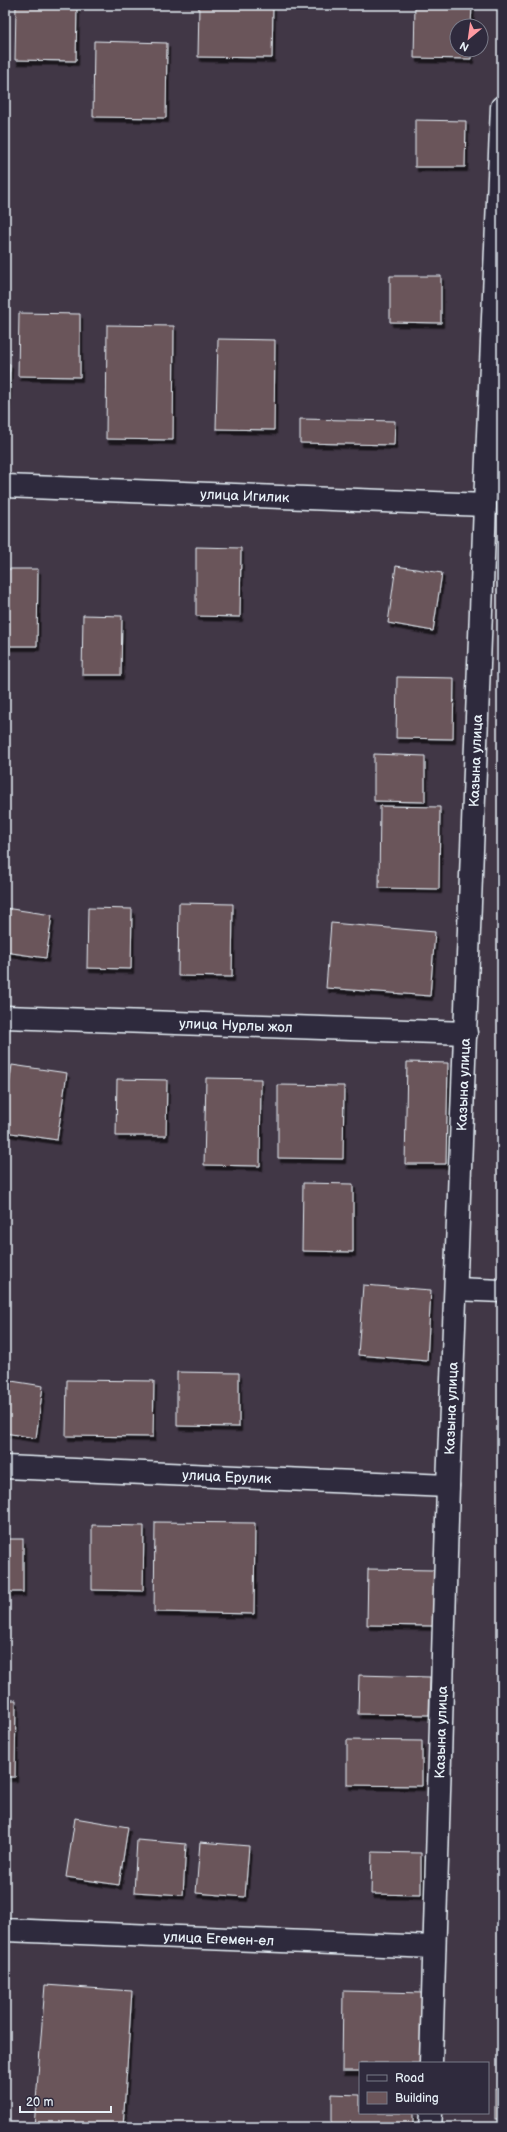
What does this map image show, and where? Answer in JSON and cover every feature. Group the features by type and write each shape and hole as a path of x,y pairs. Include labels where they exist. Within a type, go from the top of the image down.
{"street":[{"name":"Казына улица","path":"431,2062 448,1486 485,505 502,107"},
{"name":"улица Игилик","path":"5,486 485,505"},
{"name":"улица Нурлы жол","path":"5,1017 466,1033"},
{"path":"456,1290 502,1291"},
{"name":"улица Ерулик","path":"5,1467 448,1486"},
{"name":"улица Егемен-ел","path":"5,1930 434,1947"},
{"path":"430,2114 430,2127"}],"building":[{"path":"16,5 77,5 76,61 15,60"},
{"path":"199,5 273,5 272,58 198,57"},
{"path":"415,5 472,5 471,18 449,18 449,58 471,59 414,58"},
{"path":"94,41 167,43 166,118 93,117"},
{"path":"415,120 466,121 465,167 415,167"},
{"path":"390,276 441,276 441,323 390,322"},
{"path":"19,313 80,314 80,377 18,376"},
{"path":"107,325 174,326 173,440 106,439"},
{"path":"218,339 275,340 274,430 216,429"},
{"path":"5,363 10,364 6,432 5,432"},
{"path":"300,419 395,421 394,445 300,443"},
{"path":"196,547 241,548 240,617 196,616"},
{"path":"396,566 442,573 433,631 388,623"},
{"path":"5,569 38,569 37,646 5,646"},
{"path":"83,615 122,616 121,675 82,675"},
{"path":"397,677 454,678 453,739 396,738"},
{"path":"374,754 425,756 425,802 374,801"},
{"path":"380,806 440,807 439,889 379,888"},
{"path":"179,903 233,904 232,977 178,976"},
{"path":"5,908 52,915 46,958 5,952"},
{"path":"88,908 132,909 131,969 87,968"},
{"path":"331,923 435,932 430,996 326,988"},
{"path":"407,1062 448,1063 446,1164 405,1164"},
{"path":"12,1065 67,1073 57,1140 5,1132 5,1113"},
{"path":"206,1078 261,1079 260,1166 204,1165"},
{"path":"117,1079 167,1080 166,1136 116,1136"},
{"path":"278,1085 344,1086 343,1159 278,1158"},
{"path":"303,1183 353,1184 353,1252 302,1251"},
{"path":"363,1285 431,1290 427,1361 358,1355"},
{"path":"177,1372 239,1373 239,1427 177,1426"},
{"path":"5,1380 43,1386 36,1438 5,1433"},
{"path":"67,1380 154,1381 153,1437 66,1436"},
{"path":"155,1522 255,1523 254,1614 154,1612"},
{"path":"92,1525 144,1526 143,1591 92,1590"},
{"path":"5,1539 23,1539 23,1592 5,1592"},
{"path":"368,1569 434,1570 433,1626 367,1625"},
{"path":"359,1675 430,1677 429,1715 358,1714"},
{"path":"5,1700 16,1700 15,1777 5,1777"},
{"path":"347,1740 422,1741 422,1786 347,1785"},
{"path":"75,1818 128,1827 119,1885 66,1877"},
{"path":"137,1840 186,1844 183,1895 134,1892"},
{"path":"200,1842 249,1846 245,1897 196,1893"},
{"path":"372,1852 421,1853 421,1895 371,1894"},
{"path":"45,1985 132,1991 123,2127 34,2127"},
{"path":"343,1991 424,1993 423,2062 359,2062 359,2071 342,2071"},
{"path":"495,2089 502,2089 502,2119 495,2119"},
{"path":"332,2094 359,2095 359,2114 413,2114 413,2127 332,2127"}]}
